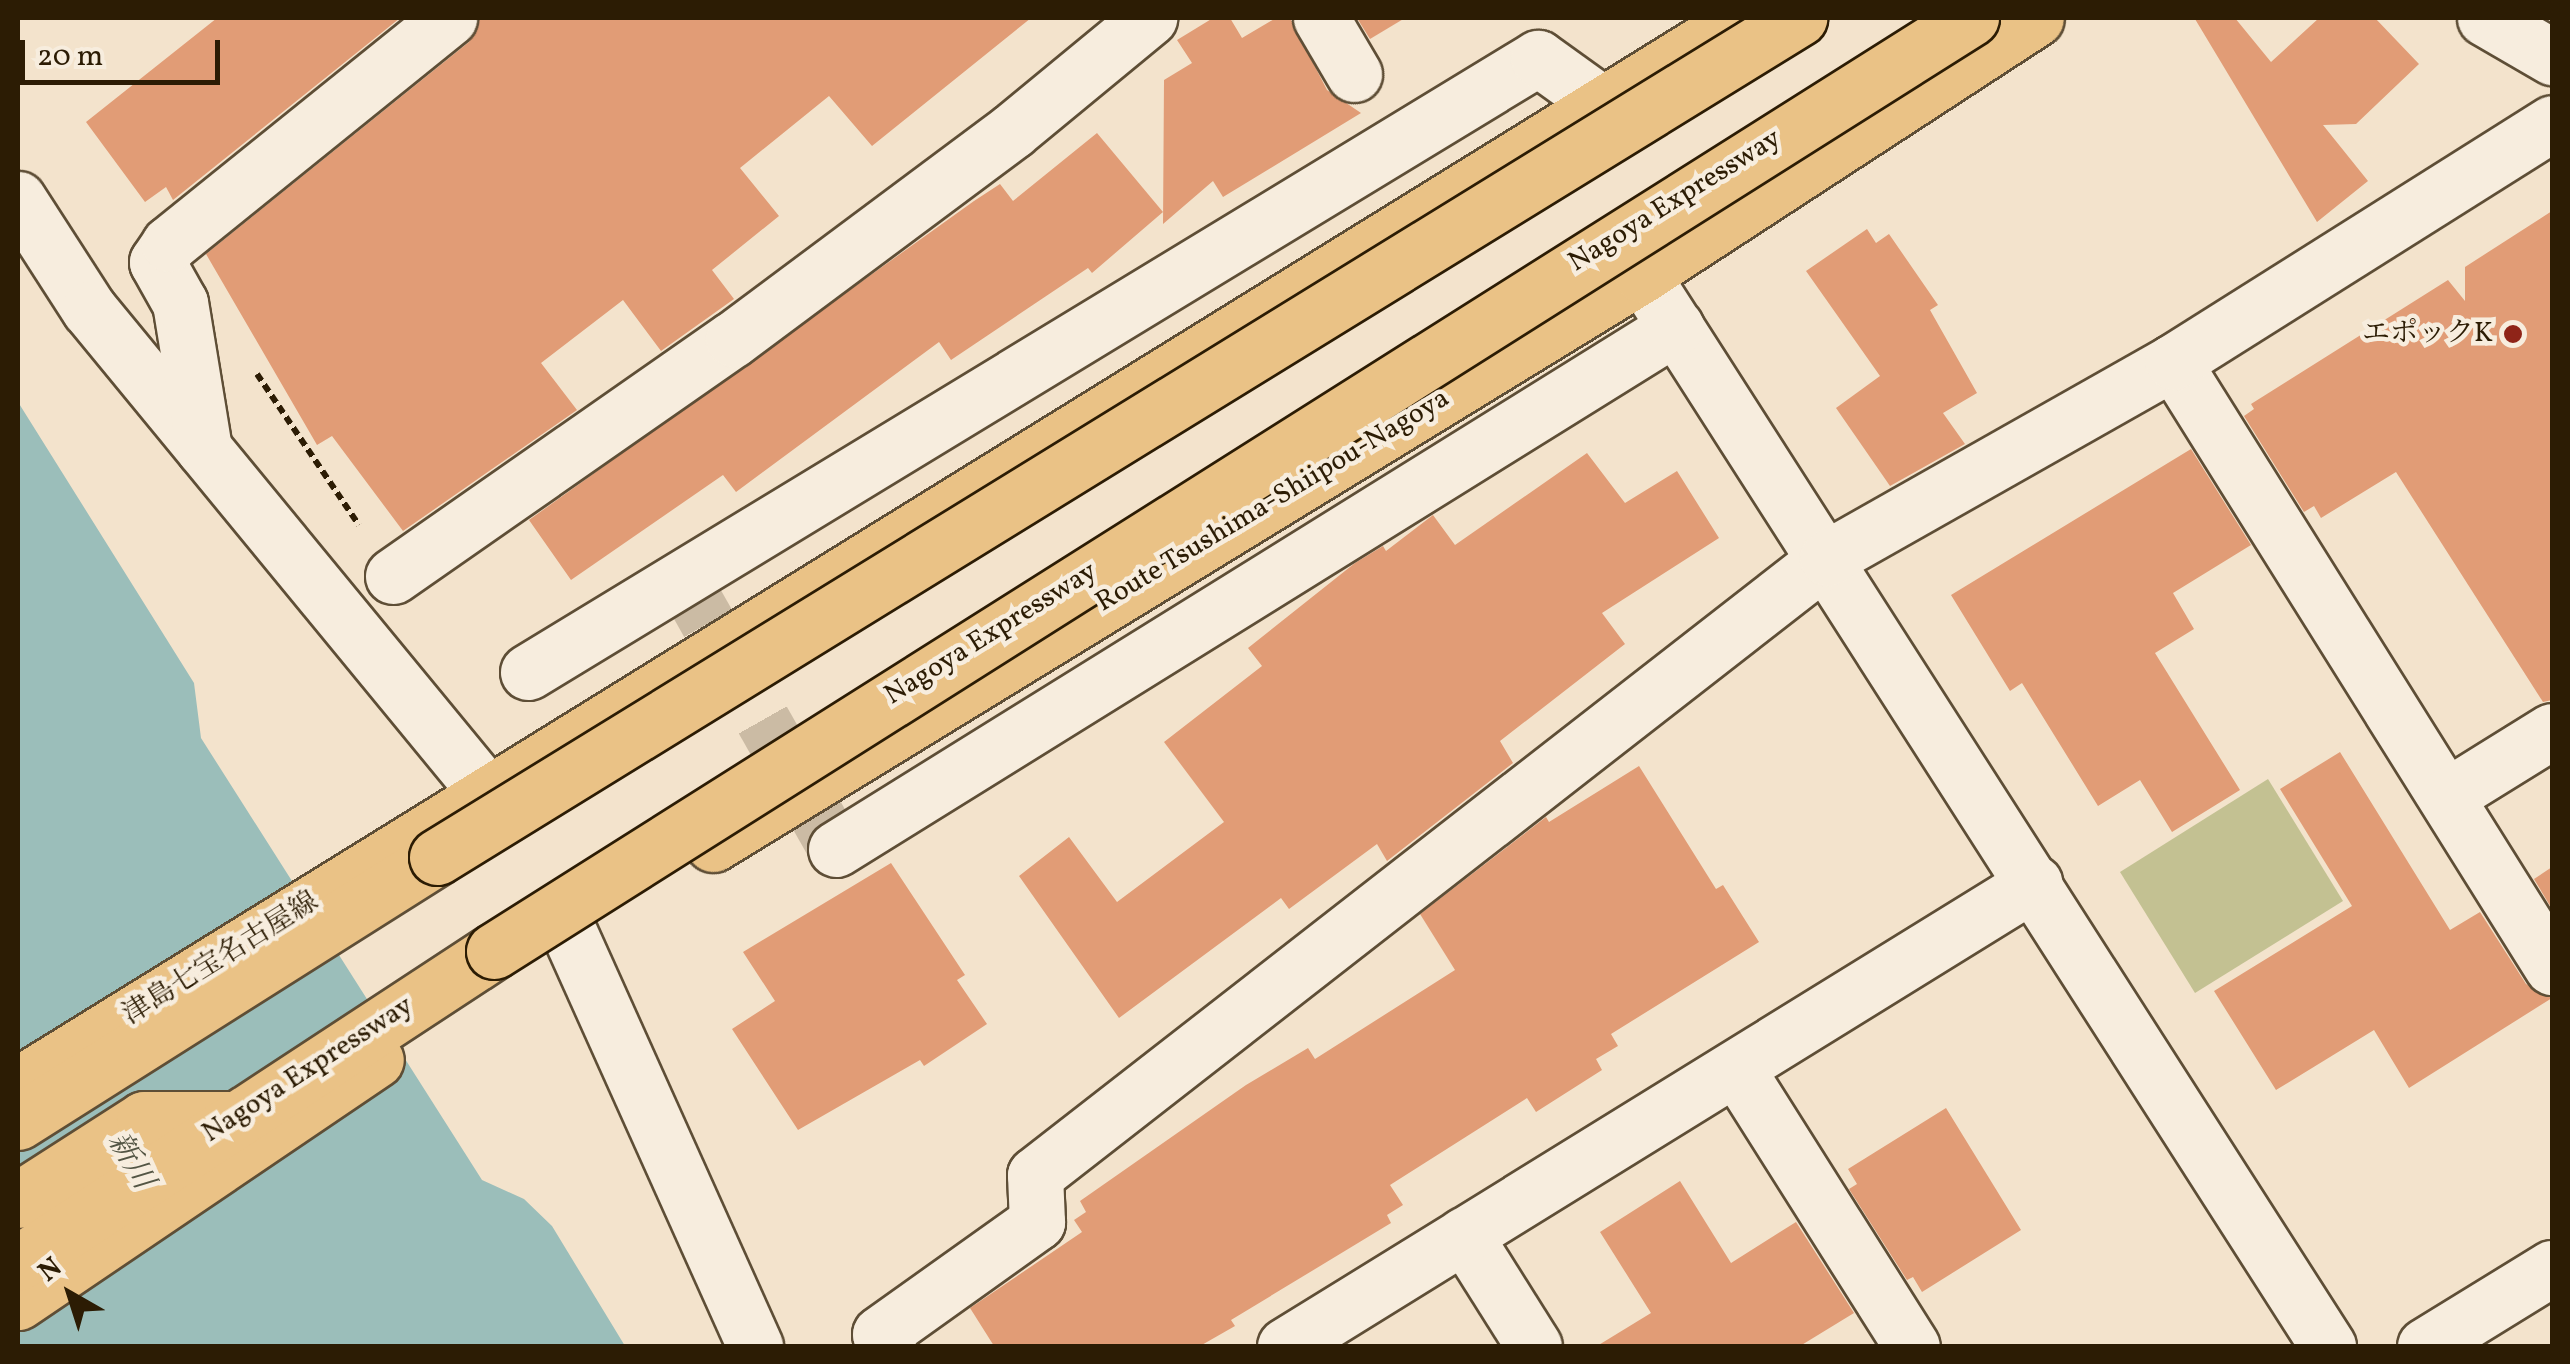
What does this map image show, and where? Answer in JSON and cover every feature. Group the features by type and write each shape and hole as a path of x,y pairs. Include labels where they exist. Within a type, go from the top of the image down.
{"main road":[{"path":"486,792 1743,18"},
{"path":"18,1122 1799,18"},
{"name":"Nagoya Expressway","path":"18,1263 229,1120 1972,18"},
{"name":"Route Tsushima-Shiipou-Nagoya","path":"18,1302 569,932 1642,275 2036,18"},
{"name":"津島七宝名古屋線","path":"18,1085 486,792"},
{"path":"18,1200 144,1119 229,1120"}],"street":[{"path":"204,454 180,303 157,262 169,244 450,18"},
{"path":"393,576 733,340 1012,131 1149,18"},
{"path":"1320,18 1354,74"},
{"path":"2485,18 2552,57"},
{"path":"528,672 1538,58 1602,104"},
{"path":"888,1346 880,1334 1036,1222 1036,1175 1828,558 2173,362 2552,123"},
{"path":"18,199 89,309 204,454 486,792"},
{"path":"1642,275 1828,558 2328,1346"},
{"path":"836,850 1676,327"},
{"path":"2173,362 2552,967"},
{"path":"2447,796 2552,731"},
{"path":"1286,1346 2034,883"},
{"path":"569,932 755,1346"},
{"path":"1736,1068 1912,1346"},
{"path":"1464,1235 1534,1346"},
{"path":"2425,1346 2552,1268"}],"path":[{"path":"254,370 393,576"}],"shaded area":[{"path":"2268,779 2343,901 2195,993 2120,872"}],"water":[{"name":"新川","path":"18,402 194,683 201,738 482,1180 524,1199 552,1226 625,1346 18,1346"}],"building":[{"path":"217,18 400,18 173,200 166,187 145,202 86,122"},
{"path":"480,18 1031,18 872,146 829,96 740,168 779,216 712,270 734,299 661,351 623,300 541,363 577,410 403,531 332,436 317,445 206,254 469,42"},
{"path":"1213,18 1230,18 1242,38 1276,18 1290,18 1327,90 1361,113 1223,197 1213,181 1163,224 1164,80 1192,63 1177,40"},
{"path":"1357,18 1405,18 1370,39"},
{"path":"2235,18 2271,62 2319,18 2375,18 2419,64 2356,124 2323,125 2368,181 2317,222 2195,19"},
{"path":"1097,133 1163,212 1092,273 1088,268 951,360 939,342 736,492 723,475 571,580 529,520 974,201 1000,184 1013,201"},
{"path":"2552,211 2552,700 2543,702 2396,472 2321,518 2314,506 2304,512 2244,416 2254,409 2251,404 2448,280 2465,301 2465,267"},
{"path":"1867,229 1876,243 1889,234 1938,305 1930,310 1977,393 1943,413 1965,444 1890,486 1836,408 1880,376 1806,271"},
{"path":"2191,449 2251,545 2173,593 2194,629 2155,653 2240,790 2172,832 2140,780 2098,806 2022,683 2010,691 1951,595"},
{"path":"1587,453 1625,503 1677,471 1719,538 1602,613 1625,644 1500,741 1513,763 1387,861 1377,844 1289,909 1281,898 1119,1018 1019,876 1069,837 1117,902 1224,822 1164,742 1262,666 1248,648 1355,563 1383,546 1386,551 1433,515 1455,545"},
{"path":"2340,752 2450,930 2480,912 2526,984 2552,998 2409,1088 2374,1030 2276,1090 2214,991 2352,906 2280,789"},
{"path":"1639,766 1716,889 1723,885 1759,942 1611,1034 1618,1046 1596,1059 1602,1070 1536,1112 1527,1098 1390,1185 1403,1205 1387,1215 1391,1223 1231,1320 1235,1326 1200,1346 994,1346 970,1308 1082,1232 1074,1220 1086,1212 1080,1201 1246,1085 1308,1048 1315,1059 1455,970 1420,914 1546,817 1549,822"},
{"path":"891,863 965,975 957,980 987,1024 924,1066 920,1060 798,1130 732,1029 775,1001 743,952"},
{"path":"2552,867 2552,909 2534,879"},
{"path":"1946,1108 2021,1230 1922,1292 1913,1277 1907,1280 1849,1189 1857,1184 1848,1169"},
{"path":"1680,1181 1731,1263 1796,1222 1854,1313 1800,1346 1597,1346 1651,1313 1600,1232"}],"tunnel":[{"path":"681,575 836,849"}],"place":[{"name":"エポックK","path":"2513,334"}]}
